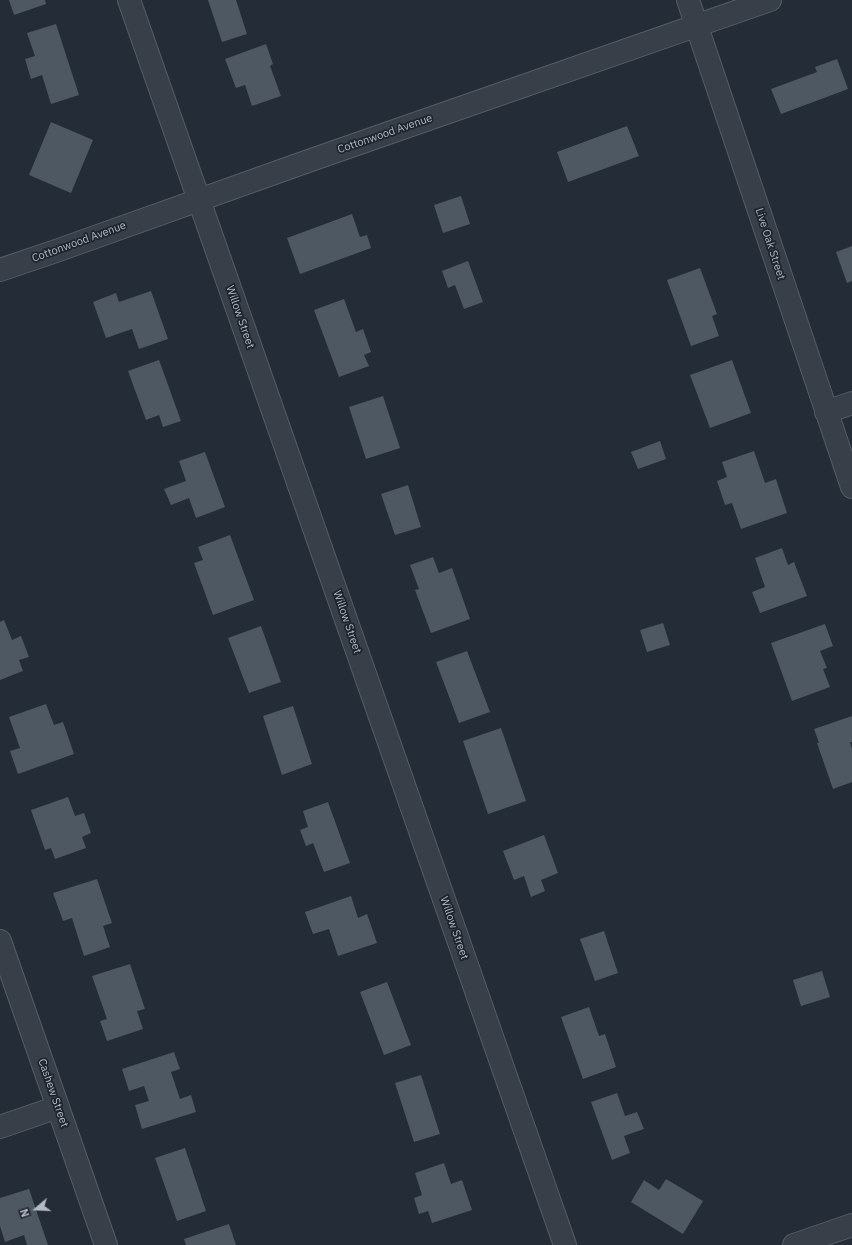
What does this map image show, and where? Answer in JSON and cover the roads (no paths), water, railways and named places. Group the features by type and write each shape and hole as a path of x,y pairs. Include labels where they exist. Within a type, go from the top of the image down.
{"street":[{"name":"Willow Street","path":"129,0 564,1245"},
{"name":"Live Oak Street","path":"688,0 852,487"},
{"name":"Cottonwood Avenue","path":"0,270 770,0"},
{"path":"826,412 852,403"},
{"name":"Cashew Street","path":"0,941 106,1245"},
{"path":"0,1126 58,1107"},
{"path":"794,1245 852,1225"}]}
